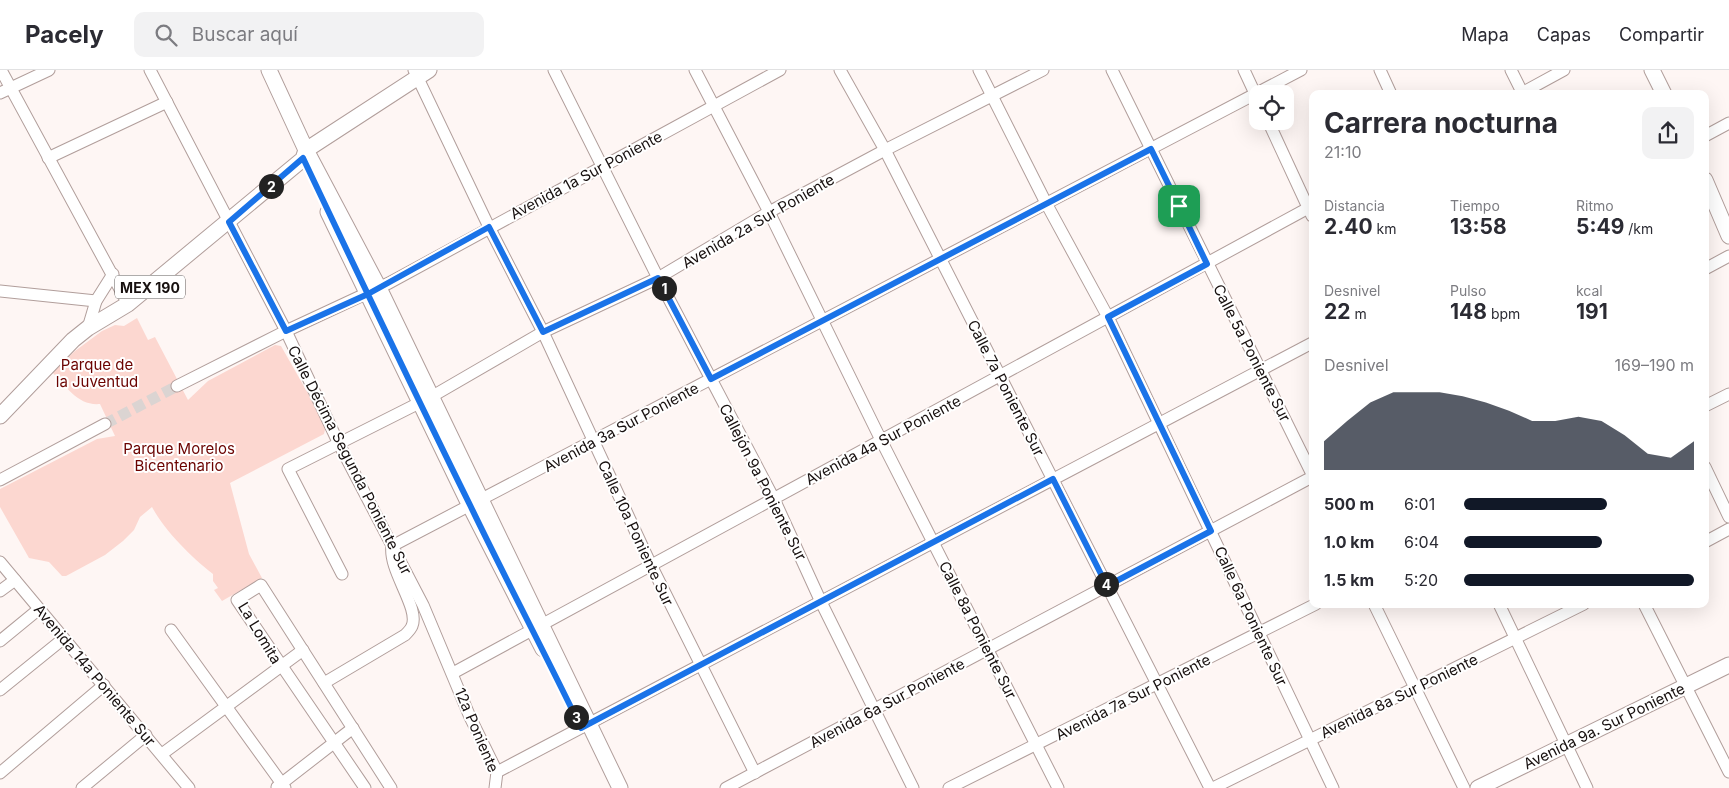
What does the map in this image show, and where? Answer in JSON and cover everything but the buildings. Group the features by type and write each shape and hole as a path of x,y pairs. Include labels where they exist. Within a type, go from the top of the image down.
{"main road":[{"path":"258,70 281,106 374,291 475,503 538,627 585,726 620,788"},
{"path":"269,70 281,106"},
{"path":"1652,70 1662,90"},
{"name":"MEX 190","path":"0,416 60,353 88,328 128,304 229,222 305,154 420,72"},
{"path":"1709,189 1729,236"},
{"name":"Avenida 9a. Sur Poniente","path":"1478,788 1729,665"},
{"path":"585,726 609,788"}],"street":[{"path":"1,70 5,91 48,158 128,304"},
{"path":"5,91 49,70"},
{"name":"Calle Décima Segunda Poniente Sur","path":"150,70 286,331 338,442 423,605 453,673"},
{"name":"Callejón 9a Poniente Sur","path":"554,70 658,278 774,498 821,602 913,788"},
{"name":"Calle 8a Poniente Sur","path":"695,70 769,212 881,440 1058,788"},
{"name":"Avenida 1a Sur Poniente","path":"177,386 286,331 374,291 780,70"},
{"name":"Calle 7a Poniente Sur","path":"840,70 885,150 1157,684 1212,788"},
{"name":"Calle 6a Poniente Sur","path":"979,70 1046,203 1108,317 1333,788"},
{"name":"Avenida 2a Sur Poniente","path":"342,574 288,469 426,399 543,332 658,278 769,212 885,150 1043,70"},
{"name":"Calle 5a Poniente Sur","path":"1112,70 1207,264 1262,370 1309,470"},
{"path":"1244,70 1251,85"},
{"name":"Avenida 3a Sur Poniente","path":"1276,85 1301,70"},
{"path":"1380,70 1389,90"},
{"path":"1511,70 1521,90"},
{"path":"1527,90 1564,70"},
{"name":"Calle 10a Poniente Sur","path":"420,72 489,227 543,332 651,565 755,773"},
{"name":"Avenida 3a Sur Poniente","path":"392,546 1046,203 1249,100"},
{"path":"48,158 167,102"},
{"path":"1709,134 1729,123"},
{"path":"1272,130 1309,206"},
{"name":"Avenida 4a Sur Poniente","path":"453,673 1108,317 1309,211"},
{"path":"1709,267 1729,256"},
{"path":"88,328 96,301 113,274"},
{"path":"0,291 96,301"},
{"path":"497,772 1309,345"},
{"path":"1709,404 1729,394"},
{"path":"0,480 105,424"},
{"path":"1709,475 1729,517"},
{"name":"Avenida 6a Sur Poniente","path":"726,788 1309,478"},
{"path":"1709,540 1729,529"},
{"path":"324,683 405,635 412,626 414,615 392,559 392,546"},
{"name":"Avenida 14a Poniente Sur","path":"0,562 63,639 162,754 187,787"},
{"path":"0,591 15,580"},
{"name":"La Lomita","path":"365,788 280,666 237,600 261,585 391,788"},
{"name":"Avenida 7a Sur Poniente","path":"949,788 1309,608"},
{"path":"1376,608 1464,788"},
{"path":"1501,608 1587,788"},
{"name":"Avenida 8a Sur Poniente","path":"1212,788 1576,608"},
{"path":"1646,608 1729,772"},
{"path":"0,641 39,609"},
{"path":"171,630 281,786 332,742 353,728"},
{"path":"0,690 63,639"},
{"path":"162,754 303,650"},
{"name":"12a Poniente","path":"453,673 470,717 497,772 495,788"},
{"path":"0,772 104,685"},
{"path":"82,788 146,735"}],"green space":[{"name":"Parque Morelos Bicentenario","path":"137,318 148,340 155,337 188,400 208,381 275,345 281,346 326,425 324,434 230,483 249,554 262,578 222,601 214,590 218,588 213,581 213,574 179,543 152,507 140,517 134,530 105,555 66,576 62,576 49,562 29,558 0,507 0,489 97,439 115,436 100,404 92,404 79,399 52,372 75,351 102,331 115,325 124,326"}],"tunnel":[{"path":"105,424 177,386"}],"route":[{"path":"1179,206 1151,149 711,379 658,278 543,332 489,227 368,294 286,331 229,222 303,158 334,225 368,294 421,402 470,506 581,728 1053,479 1107,586 1211,531 1108,317 1207,264 1179,206"}],"park label":[{"name":"Parque de la Juventud","path":"97,372"}]}
